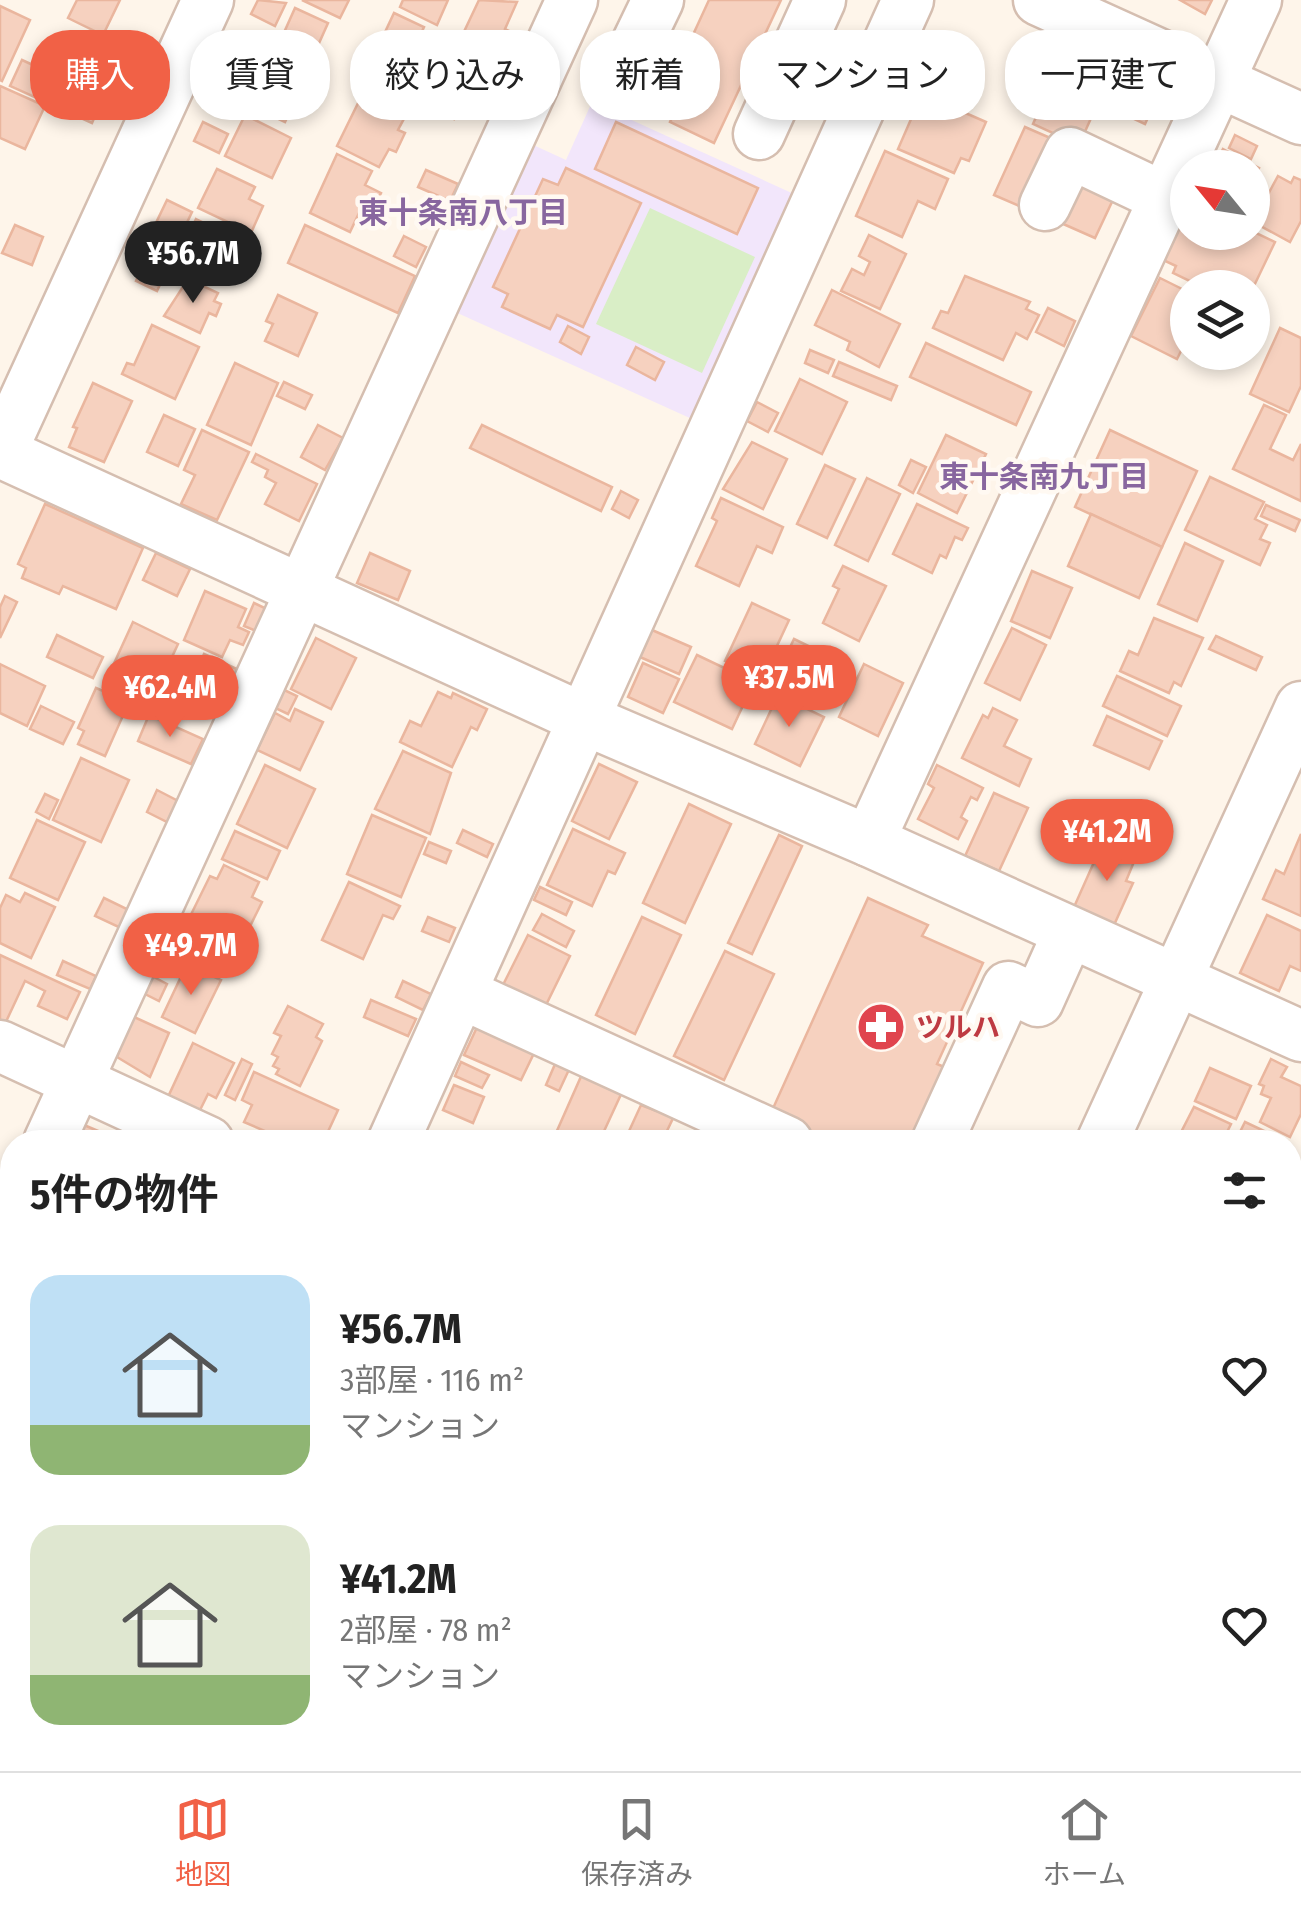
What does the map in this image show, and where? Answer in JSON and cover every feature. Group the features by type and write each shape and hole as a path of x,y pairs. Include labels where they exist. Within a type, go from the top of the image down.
{"street":[{"path":"208,0 0,453 586,720 868,841 1301,1036"},
{"path":"55,1130 572,0"},
{"path":"644,30 658,0"},
{"path":"759,134 820,0"},
{"path":"398,1130 908,0"},
{"path":"1039,0 1301,119"},
{"path":"868,841 1256,0"},
{"path":"1045,205 1070,152 1166,198"},
{"path":"1108,1130 1301,707"},
{"path":"942,1130 1008,987 1038,1001 1069,932"},
{"path":"461,992 761,1130"},
{"path":"0,1046 182,1130"}],"shaded area":[{"path":"584,120 632,120 794,194 692,419 453,311 529,143 566,160"}],"green space":[{"path":"650,208 755,257 702,373 596,324"}],"building":[{"path":"77,0 120,0 105,30 93,30 68,18"},
{"path":"258,0 286,3 275,26 251,14"},
{"path":"302,0 349,0 340,18"},
{"path":"403,0 448,0 437,25 400,7"},
{"path":"479,0 517,2 507,30 465,30"},
{"path":"709,0 781,0 767,30 740,30 740,88 714,143 670,122 720,120 720,30 695,30"},
{"path":"1180,0 1212,0 1205,14"},
{"path":"0,6 30,20 2,81 0,80"},
{"path":"295,8 328,23 325,30 285,30"},
{"path":"394,13 424,27 423,30 386,30"},
{"path":"22,60 30,64 30,95 10,86"},
{"path":"0,86 30,99 30,120 38,120 25,149 0,138"},
{"path":"243,120 255,120 291,138 272,178 225,156"},
{"path":"350,120 403,120 398,130 405,133 396,152 389,149 379,167 337,146"},
{"path":"911,120 986,122 969,161 961,158 954,173 898,149"},
{"path":"1035,120 1090,120 1079,145 1033,124"},
{"path":"203,122 228,134 219,153 194,141"},
{"path":"616,122 758,188 737,234 595,169"},
{"path":"1025,127 1064,144 1033,212 994,195"},
{"path":"1235,135 1257,146 1255,150 1229,148"},
{"path":"885,151 948,179 935,209 918,201 902,237 856,216"},
{"path":"337,154 372,171 365,185 381,193 369,218 359,213 350,232 310,213"},
{"path":"566,168 641,203 583,327 557,315 550,329 502,307 508,294 493,287 543,179 558,185"},
{"path":"217,169 255,187 249,199 263,206 251,233 198,208"},
{"path":"1074,169 1118,189 1095,238 1052,219"},
{"path":"426,170 458,184 450,201 418,187"},
{"path":"1278,176 1291,183 1294,177 1301,180 1301,221 1290,242 1270,231 1270,191"},
{"path":"167,200 192,212 180,237 155,225"},
{"path":"196,219 231,236 224,249 231,252 216,281 176,261"},
{"path":"15,225 43,237 32,265 2,253"},
{"path":"305,225 415,276 398,313 288,263"},
{"path":"869,235 906,254 880,309 841,291 852,269 864,275 870,262 859,256"},
{"path":"404,236 426,247 416,267 394,256"},
{"path":"1270,240 1275,242 1262,270 1174,270 1176,266 1163,260 1170,246 1170,250 1270,250"},
{"path":"146,258 168,267 157,291 136,281"},
{"path":"965,276 1030,302 1026,309 1039,315 1027,339 1016,333 1003,360 933,328 941,311 948,313"},
{"path":"1160,278 1170,283 1170,356 1131,336"},
{"path":"188,279 218,293 214,301 221,304 216,316 209,313 200,333 164,316"},
{"path":"832,290 900,324 879,367 847,350 850,342 815,325"},
{"path":"278,295 317,313 298,356 265,341 273,324 266,321"},
{"path":"1048,308 1075,321 1064,346 1036,332"},
{"path":"152,325 199,347 175,399 122,374 127,363 134,365"},
{"path":"568,326 589,337 581,354 560,342"},
{"path":"1280,328 1301,338 1301,386 1289,412 1250,394 1261,370 1270,370 1270,350"},
{"path":"926,343 1031,392 1016,425 910,377"},
{"path":"636,347 664,362 655,380 627,365"},
{"path":"810,350 834,360 828,373 805,363"},
{"path":"839,362 897,386 891,400 833,376"},
{"path":"235,363 278,383 251,445 207,425"},
{"path":"800,379 847,402 822,454 775,431"},
{"path":"284,382 312,395 305,409 277,396"},
{"path":"93,383 132,401 104,462 69,447 77,428 73,427"},
{"path":"757,402 778,413 768,432 747,421"},
{"path":"1264,405 1286,415 1270,449 1293,460 1301,444 1301,501 1233,469"},
{"path":"164,415 195,429 178,466 147,452"},
{"path":"318,425 343,438 325,470 301,457"},
{"path":"482,425 612,487 601,511 470,448"},
{"path":"202,430 249,452 217,520 181,504 195,475 184,470"},
{"path":"1110,430 1197,471 1162,547 1075,507"},
{"path":"946,435 986,454 957,513 918,493"},
{"path":"752,442 787,459 763,509 723,489"},
{"path":"256,454 317,484 299,521 265,504 276,483 265,477 268,470 252,462"},
{"path":"911,460 926,467 913,493 899,485"},
{"path":"825,465 855,479 827,538 797,524"},
{"path":"1210,477 1264,502 1255,519 1267,525 1260,539 1270,543 1260,565 1185,530"},
{"path":"867,478 900,494 868,561 835,545"},
{"path":"621,491 638,500 629,518 612,509"},
{"path":"721,498 783,527 772,553 757,546 739,586 696,566 717,521 712,518"},
{"path":"45,504 143,548 116,609 63,586 59,594 22,578 26,568 18,564"},
{"path":"917,504 968,528 962,540 955,537 946,558 940,555 932,573 893,554"},
{"path":"1266,505 1300,520 1295,531 1261,516"},
{"path":"1091,514 1162,547 1139,598 1068,566"},
{"path":"1185,543 1223,561 1197,621 1158,604"},
{"path":"156,553 190,569 177,596 143,580"},
{"path":"370,553 410,571 398,600 357,583"},
{"path":"843,566 886,586 859,641 823,623 839,589 833,586"},
{"path":"1032,571 1072,588 1050,638 1011,621"},
{"path":"205,591 246,609 238,627 249,632 243,645 230,640 222,657 184,640"},
{"path":"5,596 17,602 0,638 0,607"},
{"path":"254,603 269,610 259,632 244,626"},
{"path":"752,603 789,620 762,678 725,661"},
{"path":"1154,618 1203,638 1181,686 1174,682 1169,693 1120,671 1129,651 1138,655"},
{"path":"133,622 178,644 151,702 106,681"},
{"path":"1012,628 1046,645 1020,700 985,683"},
{"path":"652,630 691,647 679,674 640,657"},
{"path":"57,635 103,657 93,678 47,657"},
{"path":"1216,636 1262,657 1256,670 1209,649"},
{"path":"316,638 356,658 331,709 291,689"},
{"path":"794,639 823,653 802,697 773,683"},
{"path":"204,654 241,671 235,685 198,668"},
{"path":"697,655 754,682 732,729 674,702"},
{"path":"643,663 679,679 663,713 628,697"},
{"path":"0,664 45,686 27,726 0,713"},
{"path":"864,664 903,683 878,736 839,717"},
{"path":"1117,676 1181,706 1167,736 1103,706"},
{"path":"96,688 129,702 105,756 78,744 84,731 78,728"},
{"path":"280,688 297,696 288,714 271,706"},
{"path":"438,692 451,698 453,693 487,709 477,730 471,727 452,767 400,742 410,721 421,726"},
{"path":"778,695 824,717 800,766 755,744"},
{"path":"41,706 74,722 63,744 30,729"},
{"path":"993,708 1017,720 1004,746 1031,759 1019,786 962,758 983,715 988,718"},
{"path":"295,709 323,722 300,770 257,750 275,713 290,721"},
{"path":"149,715 203,739 191,764 138,741"},
{"path":"1107,716 1162,741 1149,769 1094,745"},
{"path":"403,751 451,773 430,834 375,809"},
{"path":"81,758 129,780 101,842 53,820"},
{"path":"599,764 637,782 609,839 572,821"},
{"path":"265,765 315,789 287,848 237,824"},
{"path":"937,765 983,788 977,800 971,797 961,817 967,821 958,839 918,819 934,788 928,784"},
{"path":"157,790 184,804 173,825 147,812"},
{"path":"994,793 1028,808 999,871 965,856"},
{"path":"45,794 58,800 49,819 36,812"},
{"path":"689,804 731,824 685,923 643,903"},
{"path":"372,815 426,838 401,897 347,874"},
{"path":"37,820 85,842 58,900 10,878"},
{"path":"573,829 625,853 615,874 608,871 592,906 547,885"},
{"path":"463,830 493,844 487,857 457,843"},
{"path":"235,831 280,851 267,879 222,859"},
{"path":"1301,834 1301,916 1263,899 1276,870 1284,874"},
{"path":"779,835 802,846 752,954 728,943"},
{"path":"429,842 451,851 446,863 424,854"},
{"path":"1103,842 1136,857 1126,881 1133,883 1114,925 1074,907"},
{"path":"224,865 259,882 252,897 262,902 228,971 176,945 210,876 217,879"},
{"path":"349,882 400,906 393,919 383,915 363,959 322,940"},
{"path":"540,887 572,902 566,915 534,900"},
{"path":"25,893 55,907 31,958 0,943 0,908 6,895 20,902"},
{"path":"104,898 131,911 123,929 95,916"},
{"path":"868,898 928,925 922,936 983,963 937,1064 954,1071 927,1130 804,1130 770,1115"},
{"path":"542,914 574,931 566,947 533,930"},
{"path":"1267,915 1301,931 1301,971 1290,966 1279,991 1240,973"},
{"path":"428,917 455,928 449,942 422,931"},
{"path":"642,917 681,935 635,1034 596,1015"},
{"path":"528,935 570,956 544,1009 501,989"},
{"path":"725,951 774,974 724,1080 674,1056"},
{"path":"0,955 80,992 67,1019 38,1006 45,991 25,981 4,1026 0,1024"},
{"path":"63,961 96,976 90,989 57,975"},
{"path":"187,964 221,980 195,1033 162,1017"},
{"path":"150,975 167,984 159,1001 141,992"},
{"path":"403,981 431,994 423,1010 396,997"},
{"path":"371,1000 416,1019 408,1036 364,1017"},
{"path":"288,1006 323,1024 316,1037 322,1041 300,1086 276,1074 279,1069 273,1066 278,1057 272,1054 281,1036 274,1033"},
{"path":"132,1016 169,1033 150,1077 117,1057"},
{"path":"479,1023 536,1049 521,1080 464,1055"},
{"path":"193,1043 234,1063 216,1098 208,1094 199,1112 168,1097"},
{"path":"559,1055 573,1061 559,1091 546,1085"},
{"path":"242,1059 252,1064 235,1100 225,1095"},
{"path":"1271,1059 1287,1067 1281,1077 1301,1086 1301,1114 1293,1130 1276,1130 1260,1122 1271,1098 1261,1094 1264,1086 1259,1084"},
{"path":"461,1062 489,1075 482,1088 455,1076"},
{"path":"1210,1068 1251,1086 1236,1119 1195,1101"},
{"path":"254,1072 338,1110 329,1130 262,1130 244,1122 252,1105 242,1100"},
{"path":"583,1072 623,1090 605,1130 557,1130"},
{"path":"454,1085 484,1097 473,1123 443,1110"},
{"path":"659,1104 676,1112 667,1130 630,1130 641,1105 656,1111"},
{"path":"1194,1107 1231,1124 1228,1130 1182,1130"},
{"path":"1245,1122 1262,1130 1241,1130"}],"place":[{"name":"ツルハ","path":"881,1027"}],"district":[{"name":"東十条南八丁目","path":"463,213"},
{"name":"東十条南九丁目","path":"1044,477"}]}
